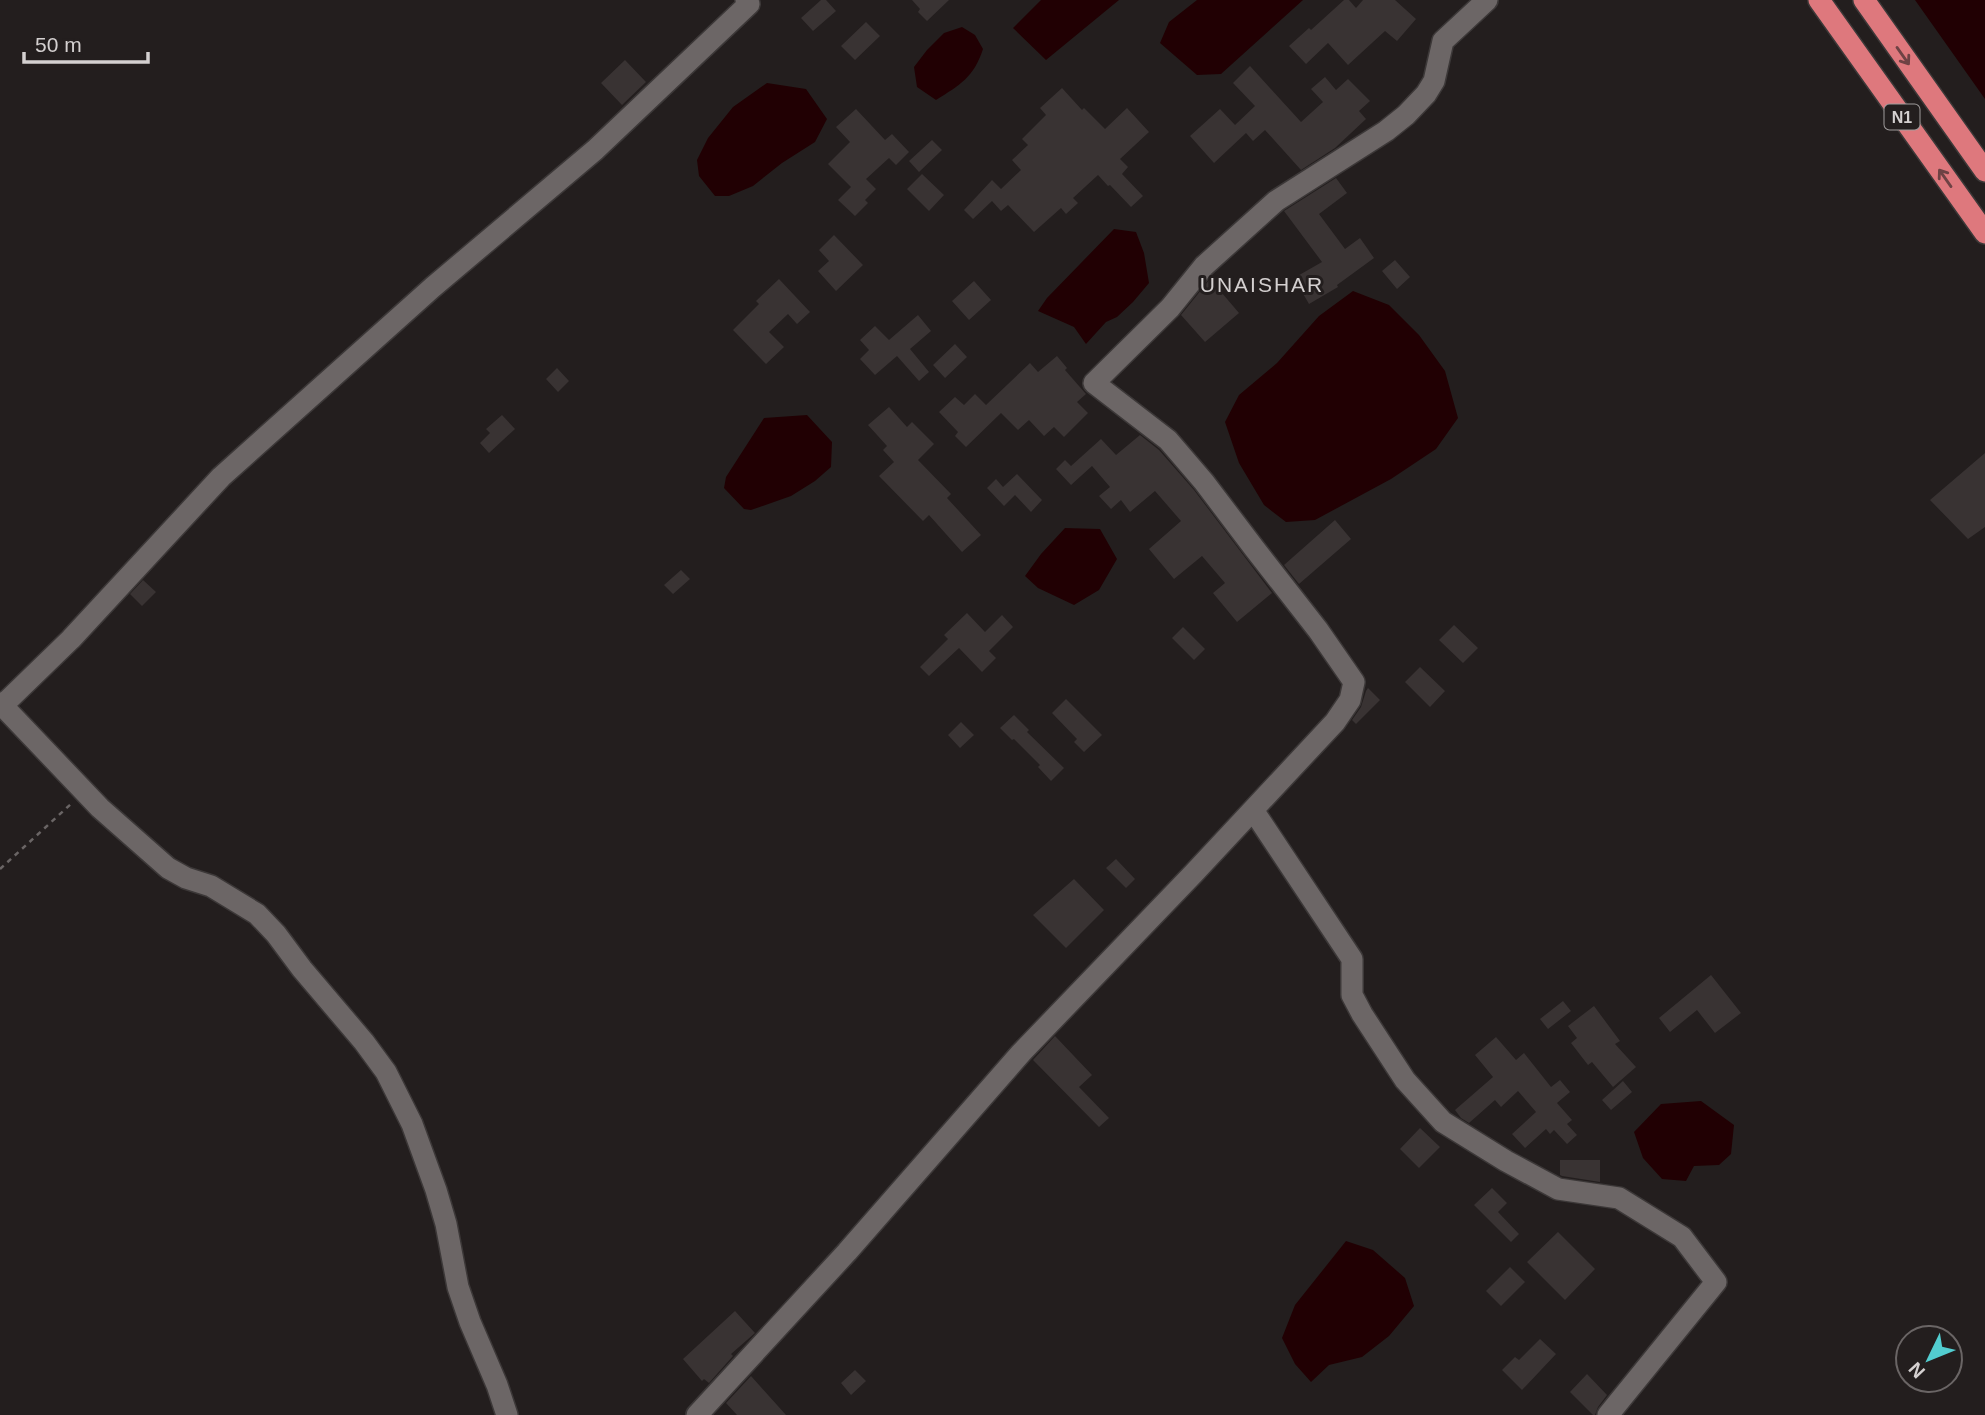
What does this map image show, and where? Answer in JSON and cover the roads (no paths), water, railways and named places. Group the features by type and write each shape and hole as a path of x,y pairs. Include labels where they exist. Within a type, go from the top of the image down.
{"highway":[{"name":"N1","path":"1819,0 1985,233"},
{"name":"N1","path":"1864,0 1985,171"}],"street":[{"path":"507,1415 458,1287 446,1224 432,1180 412,1124 386,1072 257,914 211,886 186,878 168,868 100,808 1,704 71,639 221,477 433,287 595,150 749,4 746,0"},
{"path":"710,1410 1021,1053 1253,810 1335,722 1350,700 1354,682 1204,482 1168,440 1094,383 1164,314 1205,266 1276,201 1406,116 1434,81 1443,41 1487,0"},
{"path":"1253,810 1352,959 1352,995 1362,1014 1405,1080 1443,1122 1558,1189 1619,1198 1682,1237 1716,1282 1608,1415"}],"district":[{"name":"UNAISHAR","path":"1262,285"}]}
